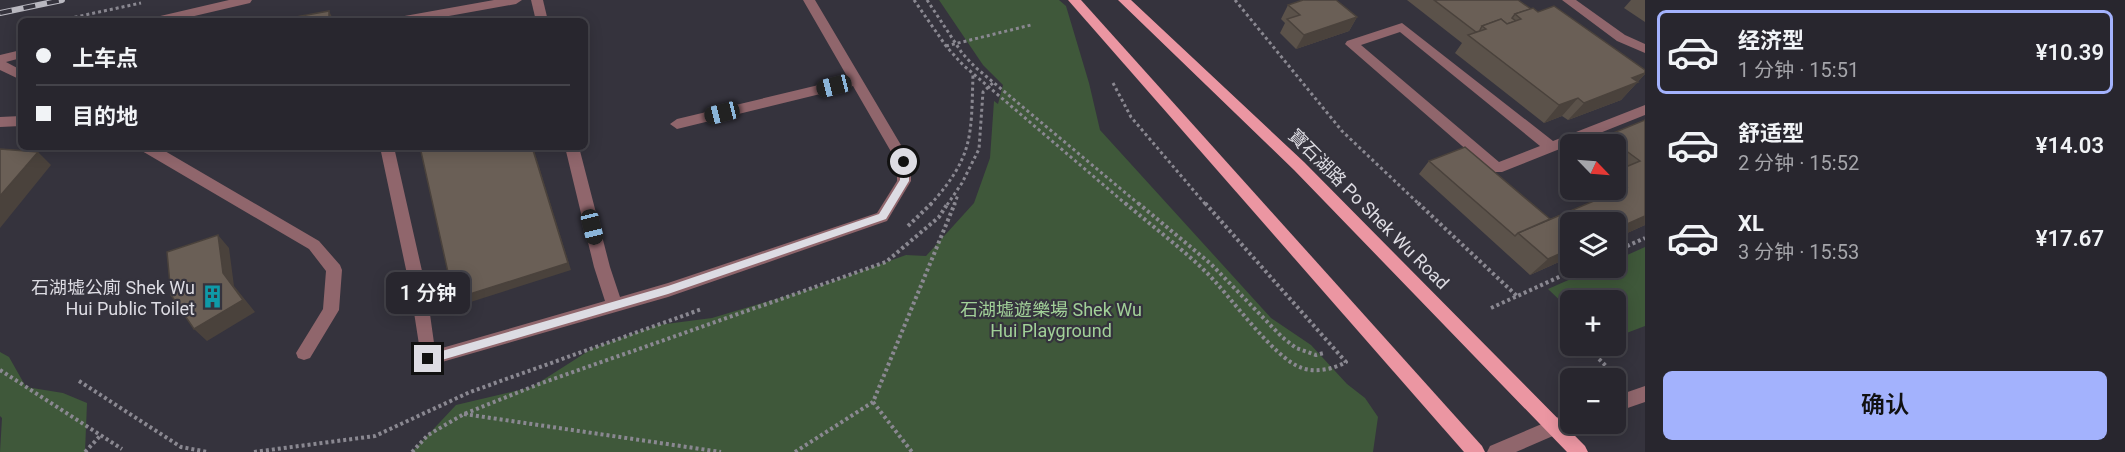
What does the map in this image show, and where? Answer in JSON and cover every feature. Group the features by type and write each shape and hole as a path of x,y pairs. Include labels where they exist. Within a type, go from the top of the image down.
{"main road":[{"path":"1074,0 1476,452"},
{"name":"寶石湖路 Po Shek Wu Road","path":"1124,0 1299,166 1560,420"},
{"name":"寶石湖路 Po Shek Wu Road","path":"1569,434 1579,452"}],"street":[{"path":"169,18 246,0"},
{"path":"416,18 516,0"},
{"path":"537,0 541,18"},
{"path":"388,150 419,294 428,359 615,306 882,217 904,181 904,162 809,0"},
{"path":"1568,0 1621,38 1645,49"},
{"path":"1551,147 1402,27 1351,44 1497,168 1551,147 1645,110"},
{"path":"0,59 18,55"},
{"path":"0,64 18,74"},
{"path":"677,124 857,80"},
{"path":"0,122 18,121"},
{"path":"152,150 314,245 334,270 331,310 304,353"},
{"path":"574,150 602,267 615,306"},
{"path":"1626,401 1645,394"},
{"path":"1496,452 1560,423"}],"path":[{"path":"914,0 946,46 988,87 1206,272 1284,358 1302,368 1314,370 1336,367 1346,362 1270,280 1131,117 1111,79"},
{"path":"927,0 975,68 1206,259 1282,338 1296,348 1316,355 1324,353"},
{"path":"1235,0 1342,131 1518,297"},
{"path":"70,18 142,2"},
{"path":"946,46 1031,25"},
{"path":"795,452 873,402 962,183 979,149 983,92 994,82"},
{"path":"412,452 428,435 464,414 539,384 886,262 939,217 962,183"},
{"path":"1626,247 1645,238"},
{"path":"1491,308 1560,277"},
{"path":"0,370 122,449"},
{"path":"79,381 181,447 208,452"},
{"path":"873,402 912,452"},
{"path":"464,414 722,452"},
{"path":"85,452 101,435"},
{"path":"254,452 375,436"}],"green space":[{"name":"石湖墟遊樂場 Shek Wu Hui Playground","path":"939,0 1059,0 1066,6 1089,83 1100,130 1271,318 1311,345 1347,384 1365,398 1378,417 1373,452 412,452 456,405 532,387 593,348 658,325 712,318 820,286 906,255 926,256 974,203 990,158 994,101 998,104 1003,85 983,65"},
{"path":"1645,247 1645,326 1626,333 1626,290 1560,290 1560,300 1548,289 1573,278 1626,278 1626,256"},
{"path":"0,352 9,357 26,387 63,393 87,403 85,452 0,452 2,418 0,416"}],"building":[{"path":"1303,0 1336,0 1357,17 1304,35 1287,19 1300,15 1288,5"},
{"path":"1434,0 1518,0 1531,9 1515,14 1512,18 1516,21 1507,24 1501,19 1482,26 1481,31 1476,32"},
{"path":"1554,6 1645,70 1645,73 1632,78 1638,82 1584,103 1578,98 1559,105 1468,35 1486,29 1482,26 1501,19 1507,24 1521,19 1515,14 1533,8 1538,12"},
{"path":"329,11 329,18 290,18"},
{"path":"1645,120 1645,216 1626,225 1626,212 1568,212 1596,200 1626,200 1626,167 1640,161 1626,151 1626,134 1611,134"},
{"path":"1465,147 1550,219 1515,236 1429,161"},
{"path":"0,149 38,152 0,196"},
{"path":"421,150 533,150 568,263 454,299"},
{"path":"1560,215 1560,254 1548,259 1518,233"},
{"name":"石湖墟公廁 Shek Wu Hui Public Toilet","path":"218,235 223,273 243,300 194,329 171,295 167,252"}],"railway":[{"path":"0,13 62,0"}],"place":[{"name":"石湖墟公廁 Shek Wu Hui Public Toilet","path":"213,297"}],"route":[{"path":"428,359 668,290 882,217 904,181 904,162"}]}
